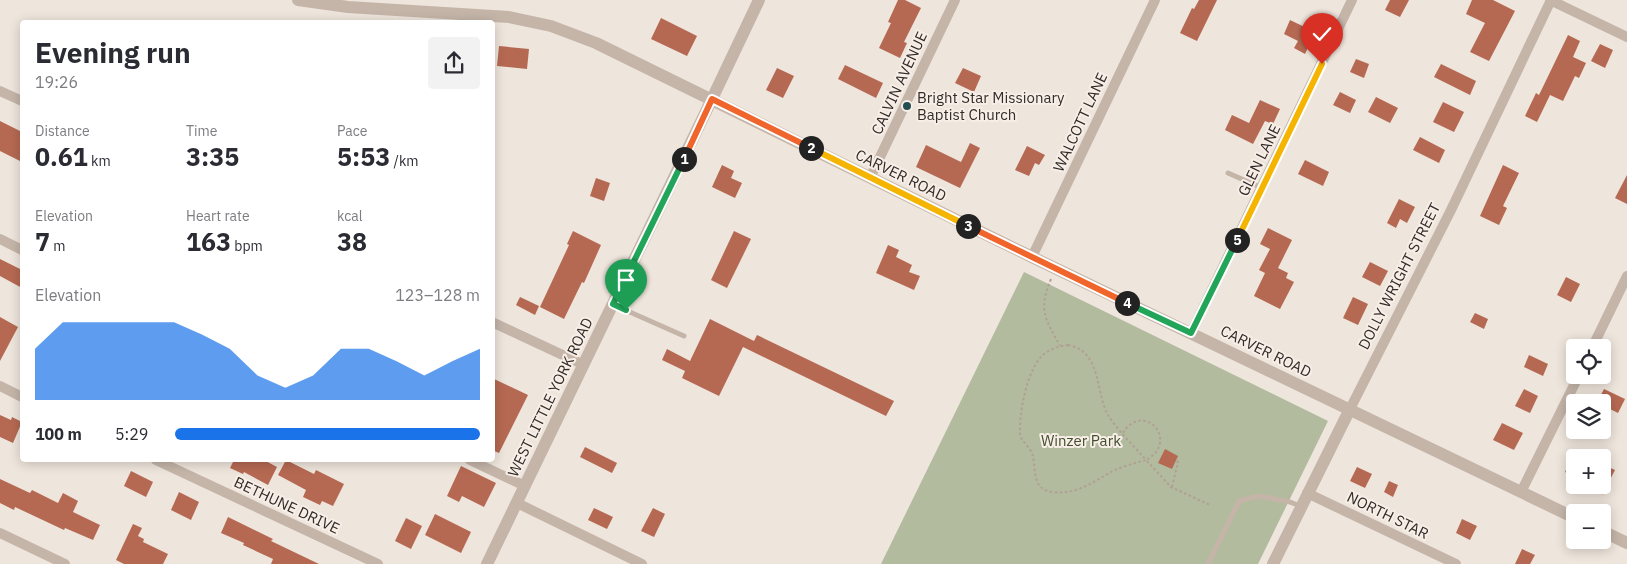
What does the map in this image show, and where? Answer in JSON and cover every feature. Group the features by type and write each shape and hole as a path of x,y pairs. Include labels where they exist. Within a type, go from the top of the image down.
{"street":[{"name":"CARVER ROAD","path":"298,0 348,7 509,17 530,20 572,33 712,99 1032,257 1566,514"},
{"name":"WEST LITTLE YORK ROAD","path":"487,564 759,0"},
{"name":"CALVIN AVENUE","path":"870,178 955,0"},
{"name":"WALCOTT LANE","path":"1032,257 1155,0"},
{"name":"GLEN LANE","path":"1191,333 1352,0"},
{"path":"1551,0 1627,37"},
{"name":"DOLLY WRIGHT STREET","path":"1273,564 1307,493 1451,210 1551,0"},
{"path":"0,91 20,100"},
{"path":"0,239 20,249"},
{"path":"1596,339 1627,276"},
{"path":"495,323 584,365"},
{"path":"1521,492 1574,384"},
{"path":"0,386 20,396"},
{"name":"BETHUNE DRIVE","path":"160,462 378,564"},
{"path":"474,462 525,486"},
{"name":"NORTH STAR","path":"1307,493 1456,564"},
{"path":"516,503 642,564"},
{"path":"0,533 65,564"},
{"path":"1611,535 1627,542"}],"lane":[{"path":"1228,173 1262,188"},
{"path":"613,304 684,336"},
{"path":"1208,564 1239,501 1260,496 1301,506"}],"path":[{"path":"1056,268 1045,293 1043,304 1044,312 1060,346"},
{"path":"1123,433 1128,424 1135,420 1152,424 1158,430 1160,448 1154,456 1146,460 1114,471 1080,489 1052,492 1040,486 1035,476 1033,454 1020,436 1024,396 1030,378 1042,356 1060,346 1073,346 1087,355 1097,375 1109,415 1123,433 1146,460 1172,488 1210,505"},
{"path":"1172,488 1178,462 1176,461"}],"green space":[{"name":"Winzer Park","path":"1024,272 1328,421 1258,564 881,564"}],"building":[{"path":"898,0 905,0 921,8 904,42 907,43 900,58 879,48 891,23 888,22"},
{"path":"1199,0 1217,0 1197,41 1180,33 1192,8 1194,9"},
{"path":"1390,0 1409,0 1400,17 1385,10"},
{"path":"1472,0 1493,0 1515,11 1489,61 1470,52 1485,23 1466,14"},
{"path":"661,18 697,36 687,56 651,39"},
{"path":"1290,20 1315,32 1305,54 1294,48 1298,41 1284,34"},
{"path":"1568,35 1580,41 1573,57 1586,63 1579,78 1575,76 1563,101 1550,95 1537,122 1525,116 1536,93 1539,95"},
{"path":"1600,44 1613,50 1605,68 1591,61"},
{"path":"499,46 529,49 527,69 497,66"},
{"path":"1356,59 1369,64 1364,78 1350,72"},
{"path":"1441,64 1476,81 1470,95 1434,77"},
{"path":"845,65 883,83 876,98 838,79"},
{"path":"777,68 794,76 783,98 766,90"},
{"path":"963,68 981,76 974,92 955,83"},
{"path":"1340,92 1356,100 1350,113 1333,105"},
{"path":"1376,97 1398,108 1390,123 1368,112"},
{"path":"1260,100 1280,109 1273,124 1265,121 1253,144 1225,130 1232,115 1249,123"},
{"path":"1443,102 1464,112 1454,132 1433,122"},
{"path":"0,121 20,131 20,161 0,151"},
{"path":"1420,137 1445,150 1439,163 1413,150"},
{"path":"970,143 980,148 960,188 916,167 926,145 961,162"},
{"path":"1027,146 1045,155 1039,165 1035,163 1029,176 1015,170"},
{"path":"1305,160 1329,172 1323,186 1298,174"},
{"path":"722,165 734,171 731,178 742,183 735,198 712,187"},
{"path":"1503,165 1519,173 1503,206 1507,208 1499,225 1480,216"},
{"path":"1627,175 1627,204 1615,198"},
{"path":"596,178 610,183 604,201 590,196"},
{"path":"1399,199 1415,207 1407,223 1400,219 1396,228 1387,223"},
{"path":"1268,228 1292,240 1278,268 1288,273 1286,278 1294,282 1280,309 1254,296 1265,273 1259,270 1270,249 1260,244"},
{"path":"573,231 601,245 584,283 582,282 564,319 540,307 569,245 567,244"},
{"path":"734,231 751,239 727,288 711,280"},
{"path":"888,245 899,250 896,257 912,265 909,272 920,276 914,290 876,273"},
{"path":"0,259 20,269 20,287 0,276"},
{"path":"1370,262 1388,271 1380,286 1362,277"},
{"path":"1566,277 1580,284 1571,302 1557,295"},
{"path":"520,297 539,306 535,315 516,305"},
{"path":"1353,297 1368,304 1358,325 1343,318"},
{"path":"1475,313 1488,319 1484,329 1470,322"},
{"path":"0,317 18,327 0,361"},
{"path":"710,319 754,341 757,335 894,401 886,416 743,347 719,396 682,378 685,371 662,360 667,349 690,361"},
{"path":"1529,355 1548,364 1543,376 1524,367"},
{"path":"495,379 528,395 499,453 495,451"},
{"path":"1524,389 1538,396 1530,413 1515,406"},
{"path":"1604,389 1625,399 1618,413 1611,410 1611,394 1601,394"},
{"path":"0,415 11,420 12,417 20,421 20,427 13,443 0,437"},
{"path":"1502,423 1523,433 1514,450 1493,440"},
{"path":"585,447 617,463 612,473 580,457"},
{"path":"1165,449 1178,456 1172,469 1158,463"},
{"path":"233,462 268,462 277,467 268,485 244,472 243,474 230,468"},
{"path":"285,462 290,462 314,474 316,470 344,484 333,506 322,501 320,505 303,497 306,490 278,475"},
{"path":"461,466 496,483 484,507 462,496 459,502 447,496"},
{"path":"1357,467 1372,474 1365,488 1350,481"},
{"path":"1611,468 1615,470 1611,478"},
{"path":"131,471 153,482 146,497 124,486"},
{"path":"0,479 30,493 32,490 58,503 63,493 78,501 73,512 100,525 93,540 65,528 64,530 15,507 14,510 0,503"},
{"path":"1389,481 1398,485 1393,497 1384,492"},
{"path":"179,492 199,502 191,520 171,510"},
{"path":"594,508 613,517 607,529 588,520"},
{"path":"653,508 665,514 654,537 641,531"},
{"path":"435,514 471,532 461,553 425,535"},
{"path":"228,517 273,539 271,541 319,564 271,564 273,559 221,533"},
{"path":"406,518 422,526 411,549 395,541"},
{"path":"1462,519 1477,526 1470,540 1456,533"},
{"path":"133,524 142,528 138,536 144,539 143,542 168,554 163,564 124,564 116,560"},
{"path":"1522,549 1535,555 1530,564 1515,564"}],"place":[{"name":"Bright Star Missionary Baptist Church","path":"907,106"}],"route":[{"path":"626,310 613,304 712,99 924,205 1191,333 1322,64"}]}
